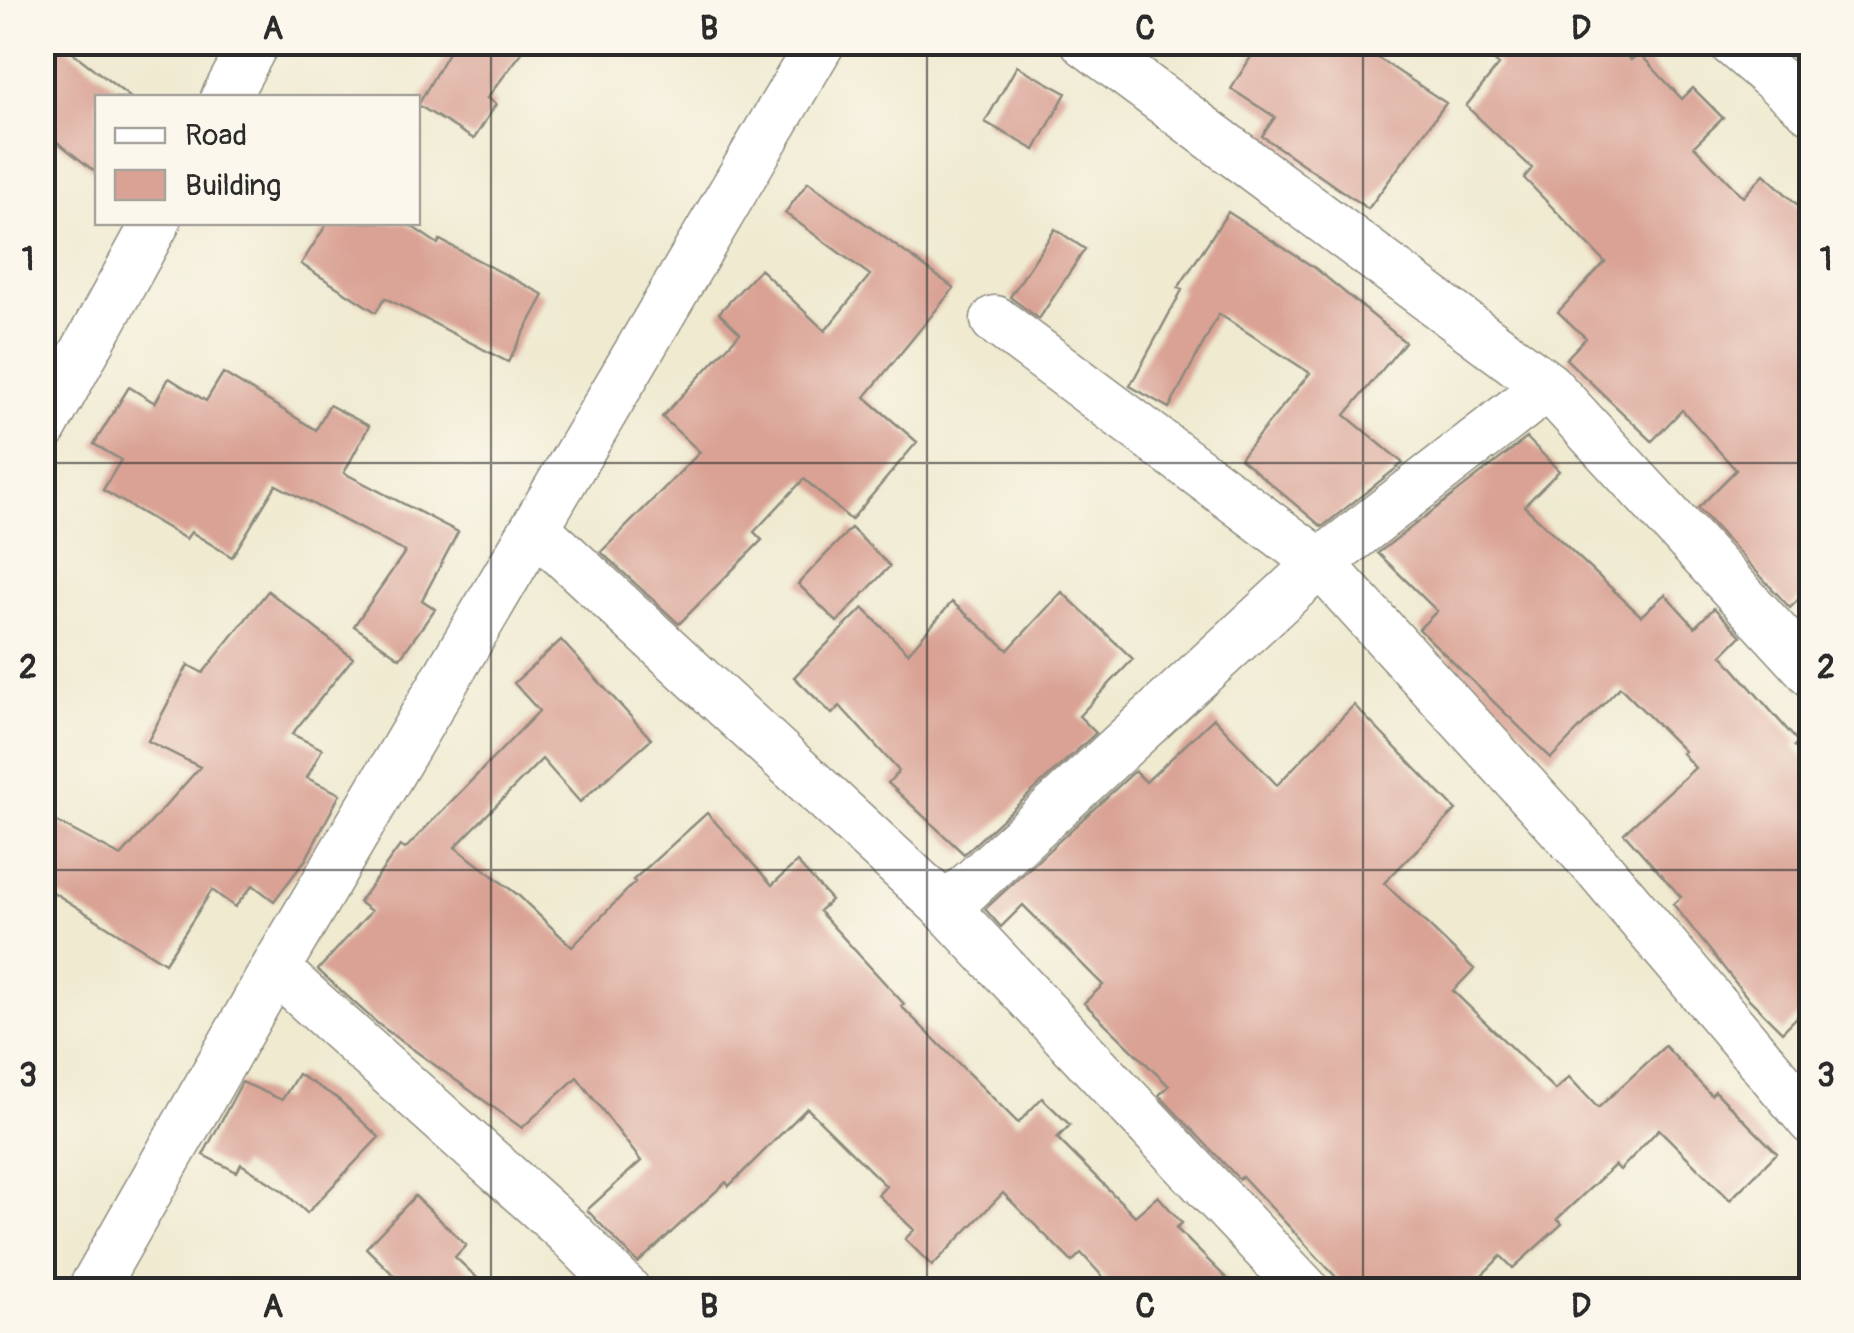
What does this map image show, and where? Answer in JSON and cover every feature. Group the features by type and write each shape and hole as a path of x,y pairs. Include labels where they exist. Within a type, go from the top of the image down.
{"street":[{"path":"227,95 255,42"},
{"path":"92,1290 275,970 822,42"},
{"path":"1086,42 1548,386 1812,673"},
{"path":"1732,42 1812,110"},
{"path":"42,429 154,225"},
{"path":"994,320 1320,563 1600,870 1812,1122"},
{"path":"946,908 1320,563 1548,386"},
{"path":"535,528 946,908 1305,1290"},
{"path":"275,970 566,1230 626,1290"}],"building":[{"path":"59,42 127,95 95,95 95,172 42,130 42,63"},
{"path":"454,42 530,42 487,98 496,104 474,139 420,106"},
{"path":"1260,42 1354,42 1446,103 1368,209 1262,136 1275,117 1231,89"},
{"path":"1475,42 1614,42 1631,60 1639,53 1682,99 1693,88 1723,118 1694,146 1743,197 1764,174 1812,218 1812,586 1790,608 1698,508 1736,470 1682,410 1652,441 1566,359 1586,338 1558,312 1605,262 1524,178 1532,168 1466,106 1499,65"},
{"path":"1775,42 1812,42 1812,73"},
{"path":"1017,66 1066,93 1035,150 985,122"},
{"path":"808,182 954,288 865,397 917,442 851,520 804,479 754,532 762,540 679,624 601,552 700,452 662,417 740,333 719,313 760,269 825,331 870,275 785,213"},
{"path":"1228,212 1315,268 1405,342 1345,415 1403,463 1322,527 1240,458 1310,373 1219,314 1169,408 1130,386 1182,290 1178,288"},
{"path":"326,225 410,225 438,244 440,240 544,295 508,362 385,298 376,312 301,264"},
{"path":"1055,229 1085,249 1039,319 1010,297"},
{"path":"223,373 316,430 329,405 369,426 344,473 458,532 422,600 435,609 400,658 354,626 405,552 276,485 232,557 191,532 186,539 103,490 121,460 94,444 129,387 155,403 169,378 206,401"},
{"path":"1527,438 1559,471 1524,506 1641,616 1665,594 1695,627 1714,608 1741,636 1722,655 1798,742 1794,746 1812,768 1812,1002 1782,1032 1747,997 1673,904 1681,897 1624,833 1695,768 1684,751 1620,687 1551,758 1419,629 1437,611 1378,553"},
{"path":"851,528 890,566 837,622 798,584"},
{"path":"268,591 353,658 292,734 322,749 307,778 340,794 306,859 274,901 253,885 235,907 212,890 165,963 42,885 42,814 121,856 200,767 148,741 188,665 203,673"},
{"path":"1062,592 1133,659 1079,716 1096,733 964,854 888,783 899,771 840,706 832,714 794,677 863,608 908,653 952,602 1008,650"},
{"path":"561,640 651,739 580,802 542,759 455,847 518,895 572,947 633,880 707,813 772,885 797,862 831,900 819,911 904,1004 901,1006 1018,1123 1042,1098 1070,1125 1057,1138 1135,1216 1158,1196 1182,1223 1176,1228 1238,1290 1115,1290 1081,1253 1072,1262 1003,1193 932,1266 905,1239 914,1230 878,1195 886,1186 807,1108 729,1186 726,1182 638,1263 587,1210 641,1161 577,1077 522,1128 378,1024 318,970 371,911 359,902 400,846 405,849 539,711 514,683"},
{"path":"1354,705 1456,810 1384,883 1474,969 1453,991 1555,1090 1569,1077 1598,1108 1665,1046 1711,1095 1715,1091 1777,1153 1730,1200 1659,1129 1620,1170 1615,1165 1557,1219 1562,1224 1513,1268 1501,1256 1467,1290 1348,1290 1242,1176 1239,1179 1159,1095 1169,1086 1084,1003 1103,985 1023,905 1001,927 985,909 1135,771 1146,782 1214,718 1277,785"},
{"path":"298,1074 337,1098 379,1137 307,1213 283,1191 241,1164 237,1172 203,1155 242,1082 282,1100"},
{"path":"415,1196 466,1245 455,1257 490,1290 409,1290 366,1248"}]}
